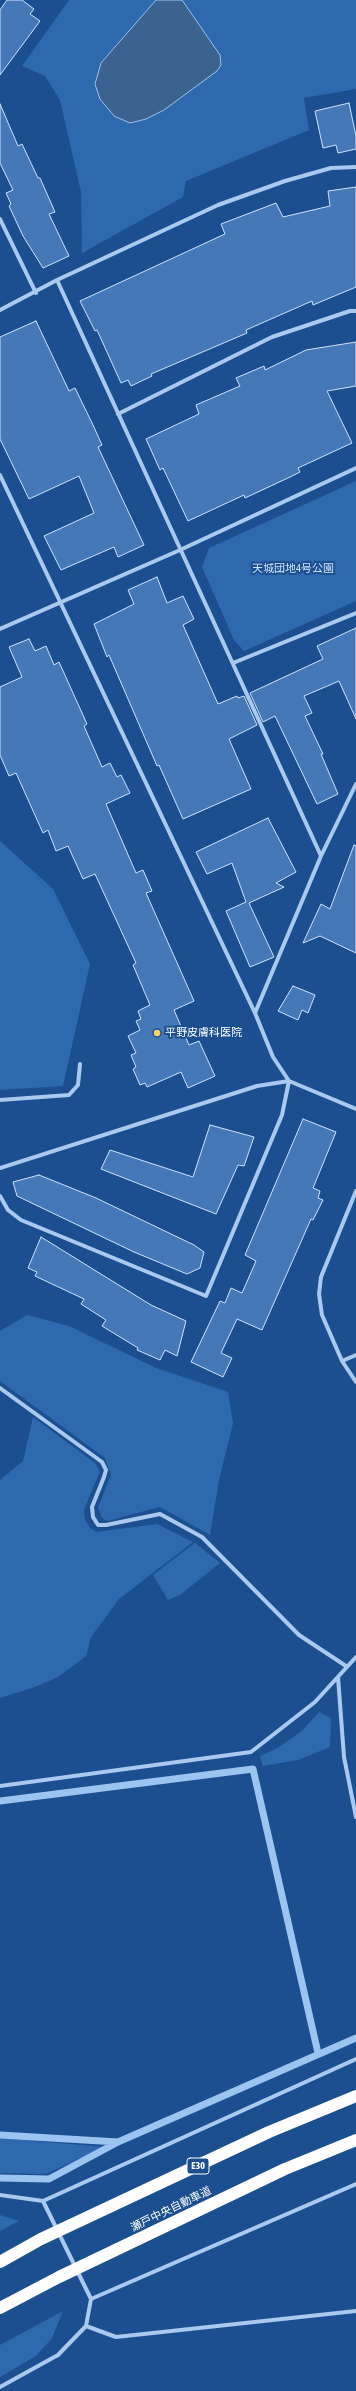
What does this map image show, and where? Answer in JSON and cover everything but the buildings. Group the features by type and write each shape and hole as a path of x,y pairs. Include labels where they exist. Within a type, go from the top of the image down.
{"highway":[{"name":"E30","path":"0,2262 41,2239 269,2132 356,2096"},
{"name":"瀬戸中央自動車道","path":"0,2308 285,2169 356,2140"}],"street":[{"path":"0,310 36,293 57,280 218,205 300,176 331,168 356,167"},
{"path":"0,219 36,293"},
{"path":"57,280 321,856"},
{"path":"118,414 272,337 350,311 356,311"},
{"path":"0,629 180,550 356,468"},
{"path":"0,475 255,1013 273,1057 289,1081 282,1114 206,1296 21,1220 8,1210 0,1196"},
{"path":"232,664 356,613"},
{"path":"255,1013 321,856 356,784"},
{"path":"0,1100 69,1095 78,1085 80,1064"},
{"path":"0,1168 257,1086 289,1081 356,1109"},
{"path":"356,1191 321,1277 319,1294 322,1315 342,1361 356,1382"},
{"path":"342,1361 356,1355"},
{"path":"0,1388 102,1462 106,1470 92,1508 93,1517 98,1524 106,1525 160,1514 202,1537 299,1635 346,1666"},
{"path":"0,1786 251,1752 315,1702 346,1666 356,1657"},
{"path":"338,1677 344,1757 356,1817"},
{"path":"0,2195 43,2201 356,2059"},
{"path":"91,2299 356,2184"},
{"path":"0,2387 58,2355 86,2326 91,2299 43,2201"},
{"path":"86,2326 116,2337 356,2311"}],"green space":[{"path":"69,0 156,0 101,63 100,99 114,116 130,123 146,119 164,110 217,71 221,65 220,55 182,0 356,0 356,89 304,98 309,130 186,181 183,197 82,253 81,192 60,100 45,76 22,66"},
{"name":"天城団地4号公園","path":"356,481 356,601 244,651 234,640 202,567 209,548"},
{"path":"0,841 53,889 90,964 63,1086 0,1090"},
{"path":"27,1315 69,1326 156,1368 228,1392 233,1423 219,1480 210,1535 160,1507 107,1521 102,1518 98,1507 111,1475 105,1458 0,1381 0,1331"},
{"path":"33,1417 95,1463 100,1471 84,1510 85,1520 90,1528 96,1532 157,1524 193,1542 119,1599 91,1637 86,1656 58,1677 35,1687 0,1698 0,1480 23,1461"},
{"path":"195,1543 220,1563 180,1595 168,1600 153,1575"},
{"path":"319,1712 331,1718 330,1747 298,1760 263,1766 260,1756 276,1749 302,1731"},
{"path":"0,2138 105,2147 46,2174 0,2173"},
{"path":"0,2215 19,2221 0,2231"},
{"path":"63,2311 52,2338 36,2356 0,2377 0,2345"}],"shaded area":[{"path":"156,0 182,0 220,55 221,65 217,71 164,110 146,119 130,123 114,116 100,99 95,84 101,63"}],"waterway":[{"path":"0,1801 253,1769 318,2053"},
{"path":"0,2178 49,2179 118,2142 356,2038"},
{"path":"0,2135 118,2142"}],"place":[{"name":"平野皮膚科医院","path":"157,1033"}]}
